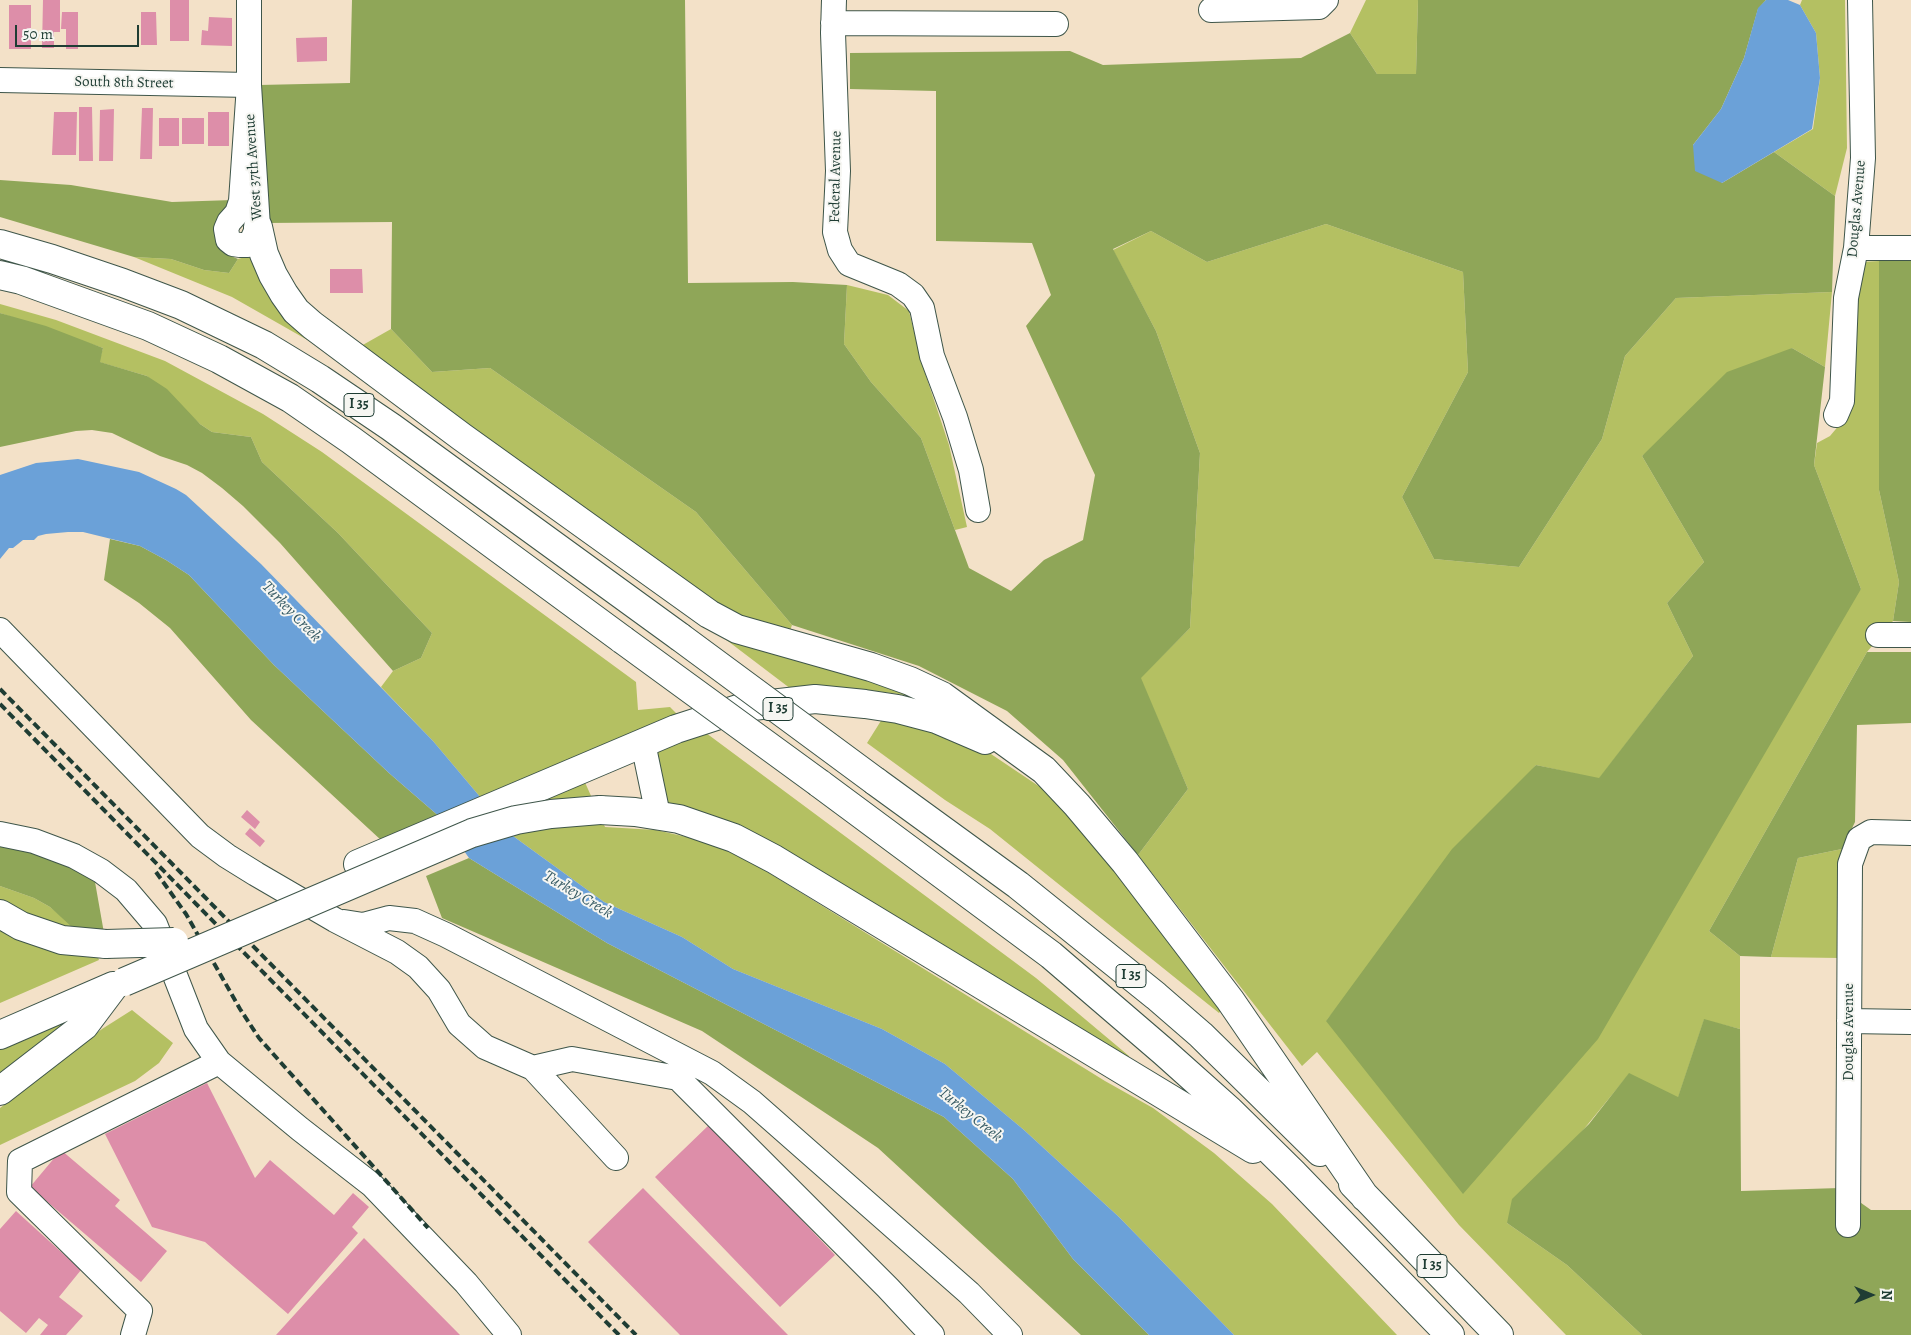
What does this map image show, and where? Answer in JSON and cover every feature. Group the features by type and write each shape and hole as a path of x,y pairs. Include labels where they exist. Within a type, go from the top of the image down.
{"highway":[{"path":"258,227 264,254 272,275 296,310 312,325 470,443 709,614 736,629 871,667 910,681 942,696 1044,770 1125,862 1230,1000 1366,1197"},
{"name":"I 35","path":"0,244 52,258 181,305 264,345 320,379 391,427 680,637 1018,885 1156,996 1201,1035 1366,1197 1499,1335"},
{"name":"I 35","path":"0,275 21,280 148,326 219,359 290,398 351,440 1051,955 1230,1111 1293,1173 1450,1335"},
{"path":"0,1035 114,970 173,953 583,768 710,716 744,707 815,700 898,710 936,719 1028,758"},
{"path":"0,1016 114,970 472,833 516,820 551,814 600,810 635,812 658,815 707,828 734,838 774,859 1293,1173"},
{"path":"0,914 22,926 49,936 79,942 114,970"},
{"path":"0,1091 84,1026 114,970"}],"street":[{"name":"West 37th Avenue","path":"249,0 249,85 258,227 248,245 233,244 228,240 226,229 237,213 241,201 249,85"},
{"name":"Federal Avenue","path":"834,0 833,23 838,171 835,232 840,250 848,264 898,284 913,295 922,308 932,356 955,417 971,470 978,510"},
{"path":"1211,10 1319,7 1326,0"},
{"name":"Douglas Avenue","path":"1836,415 1842,401 1846,298 1856,248 1863,158 1860,0"},
{"path":"833,23 1056,24"},
{"name":"South 8th Street","path":"0,80 249,85"},
{"path":"1856,248 1911,248"},
{"path":"0,630 200,836 227,856 335,920 397,952 418,967 438,990 459,1024 485,1047 533,1068 616,1158"},
{"path":"1878,635 1911,635"},
{"path":"643,743 658,815"},
{"name":"Douglas Avenue","path":"1848,1225 1850,864 1859,839 1872,832 1911,833"},
{"path":"0,834 34,841 74,856 101,871 126,890 155,924 173,953 196,1029 219,1062 372,1185 466,1283 509,1335"},
{"path":"335,920 362,925 389,918 415,921 446,934 712,1073 752,1102 969,1293 1010,1335"},
{"path":"1849,1021 1911,1022"},
{"path":"533,1068 572,1059 678,1078 888,1288 932,1335"},
{"path":"133,1335 140,1311 19,1192 20,1161 219,1062"}],"green space":[{"path":"352,0 685,0 688,283 793,282 847,285 844,344 871,382 921,438 969,568 1011,591 1044,560 1083,540 1095,475 1026,326 1051,295 1032,243 936,241 936,91 850,89 850,53 1070,51 1103,65 1301,58 1350,33 1377,74 1416,74 1418,0 1766,0 1758,9 1744,58 1721,109 1693,145 1722,183 1774,152 1835,196 1832,292 1676,298 1625,356 1602,439 1519,567 1434,559 1402,497 1468,372 1463,272 1326,224 1207,262 1151,231 1113,249 1156,331 1200,453 1190,628 1141,678 1188,789 1138,855 1063,760 1007,711 919,666 792,625 696,512 490,368 432,372 391,329 392,222 265,223 259,85 350,83"},
{"path":"1366,0 1418,0 1416,74 1377,74 1350,33"},
{"path":"1802,0 1845,0 1847,148 1835,196 1774,152 1813,129 1820,78 1816,33 1800,5"},
{"path":"0,180 71,185 172,202 233,200 222,248 238,259 229,273 204,270 171,259 134,257 0,217"},
{"path":"1326,224 1463,272 1468,372 1402,497 1434,559 1519,567 1602,439 1625,356 1676,298 1832,292 1825,367 1792,348 1642,456 1704,562 1667,603 1693,656 1599,779 1536,765 1326,1021 1861,589 1814,465 1817,443 1830,436 1851,411 1860,262 1879,261 1879,490 1899,582 1893,621 1867,652 1709,931 1740,956 1740,1029 1704,1020 1678,1098 1629,1074 1507,1223 1567,1265 1642,1335 1566,1335 1459,1225 1317,1052 1302,1066 1138,855 1188,789 1140,678 1190,628 1200,453 1156,331 1113,250 1151,231 1207,262"},
{"path":"257,251 313,337 311,342 232,297 134,257 171,259 204,270 229,273 238,259 249,256"},
{"path":"1879,261 1911,261 1911,622 1893,621 1899,582 1879,490"},
{"path":"847,285 888,295 909,311 922,364 949,445 967,527 955,530 921,438 871,382 844,344"},
{"path":"0,304 56,320 165,361 263,414 322,452 636,682 638,710 670,707 679,716 574,758 605,827 656,830 704,841 748,860 1105,1081 1153,1108 1214,1153 1272,1204 1397,1335 1234,1335 1119,1217 1024,1130 945,1064 882,1029 733,969 682,937 604,902 513,836 433,741 381,687 393,671 421,658 432,633 338,533 262,462 251,437 212,432 200,424 147,376 99,362 103,348 0,313"},
{"path":"0,313 46,326 103,348 100,362 147,376 167,389 200,424 212,432 251,437 262,462 338,533 432,633 421,658 393,671 280,543 243,506 202,473 187,465 160,456 112,433 92,430 76,431 0,447"},
{"path":"391,329 432,372 490,368 696,512 792,625 790,631 751,621 721,606 361,346"},
{"path":"1792,348 1825,367 1814,465 1861,589 1598,1039 1463,1194 1326,1021 1452,849 1536,765 1599,778 1693,656 1667,603 1704,562 1642,456 1727,372"},
{"path":"110,539 140,546 189,575 274,665 389,773 441,818 382,841 251,720 170,628 139,603 104,580"},
{"path":"712,629 777,647 929,701 868,690 791,689"},
{"path":"1867,652 1911,652 1911,723 1857,725 1855,822 1842,849 1798,858 1771,957 1740,956 1709,931"},
{"path":"884,716 985,750 1049,793 1067,810 1225,1006 1219,1013 990,829 945,800 867,743"},
{"path":"702,730 1036,978 1129,1056 1124,1063 667,807 657,751"},
{"path":"0,841 57,859 82,872 95,882 104,933 73,928 50,907 34,898 0,886"},
{"path":"1842,849 1839,958 1771,957 1798,858"},
{"path":"469,858 607,943 944,1117 1013,1179 1073,1259 1149,1335 1081,1335 878,1148 702,1031 442,918 426,876"},
{"path":"0,886 34,898 50,907 71,924 72,932 0,904"},
{"path":"0,924 96,952 99,960 0,1003"},
{"path":"132,1010 173,1043 159,1063 135,1081 0,1145 0,1108 102,1029"},
{"path":"77,1013 0,1083 0,1049"},
{"path":"1704,1019 1740,1029 1741,1191 1840,1188 1871,1210 1911,1210 1911,1335 1642,1335 1567,1265 1507,1223 1512,1199 1589,1124 1629,1073 1678,1097"}],"water":[{"path":"1766,0 1788,0 1800,5 1816,33 1820,78 1812,129 1722,183 1695,171 1693,145 1721,109 1744,58 1758,8"},
{"name":"Turkey Creek","path":"78,459 139,472 186,495 261,564 433,741 513,836 604,902 682,937 733,969 882,1029 945,1064 1024,1130 1119,1217 1234,1335 1149,1335 1073,1259 1013,1179 944,1117 607,943 469,858 441,818 389,773 274,665 189,575 166,560 140,546 83,532 46,534 38,536 34,540 23,540 13,548 9,548 0,559 0,475 36,463"}],"building":[{"path":"43,0 60,0 60,32 54,32 54,48 42,48"},
{"path":"170,0 189,0 189,41 170,41"},
{"path":"9,5 31,5 31,49 9,49"},
{"path":"62,12 78,12 78,49 66,49 66,29 61,29"},
{"path":"141,12 156,12 157,45 141,45"},
{"path":"209,17 232,18 232,46 201,45 202,30 208,31"},
{"path":"327,37 327,61 297,62 296,38"},
{"path":"79,107 92,107 93,161 79,161"},
{"path":"142,108 153,108 152,159 140,159"},
{"path":"114,109 113,161 99,161 100,110"},
{"path":"54,112 77,112 76,155 52,155"},
{"path":"208,112 229,112 229,146 208,146"},
{"path":"159,118 179,118 179,146 159,146"},
{"path":"182,118 204,118 204,144 182,144"},
{"path":"330,269 362,269 363,293 330,293"},
{"path":"247,810 260,822 255,829 241,817"},
{"path":"250,828 265,841 260,847 245,834"},
{"path":"207,1083 255,1178 270,1160 334,1215 353,1193 369,1207 352,1227 358,1233 288,1314 205,1242 152,1227 105,1134"},
{"path":"710,1124 835,1255 780,1307 655,1177"},
{"path":"61,1150 120,1200 115,1206 167,1251 141,1282 30,1187"},
{"path":"643,1188 788,1335 680,1335 588,1242"},
{"path":"16,1211 81,1270 59,1297 83,1316 66,1335 40,1335 48,1325 39,1318 26,1333 0,1311 0,1229"},
{"path":"364,1238 460,1335 276,1335"}],"railway":[{"path":"0,689 636,1335"},
{"path":"0,704 619,1335"},
{"path":"156,872 186,914 240,1009 259,1038 428,1228"}]}
